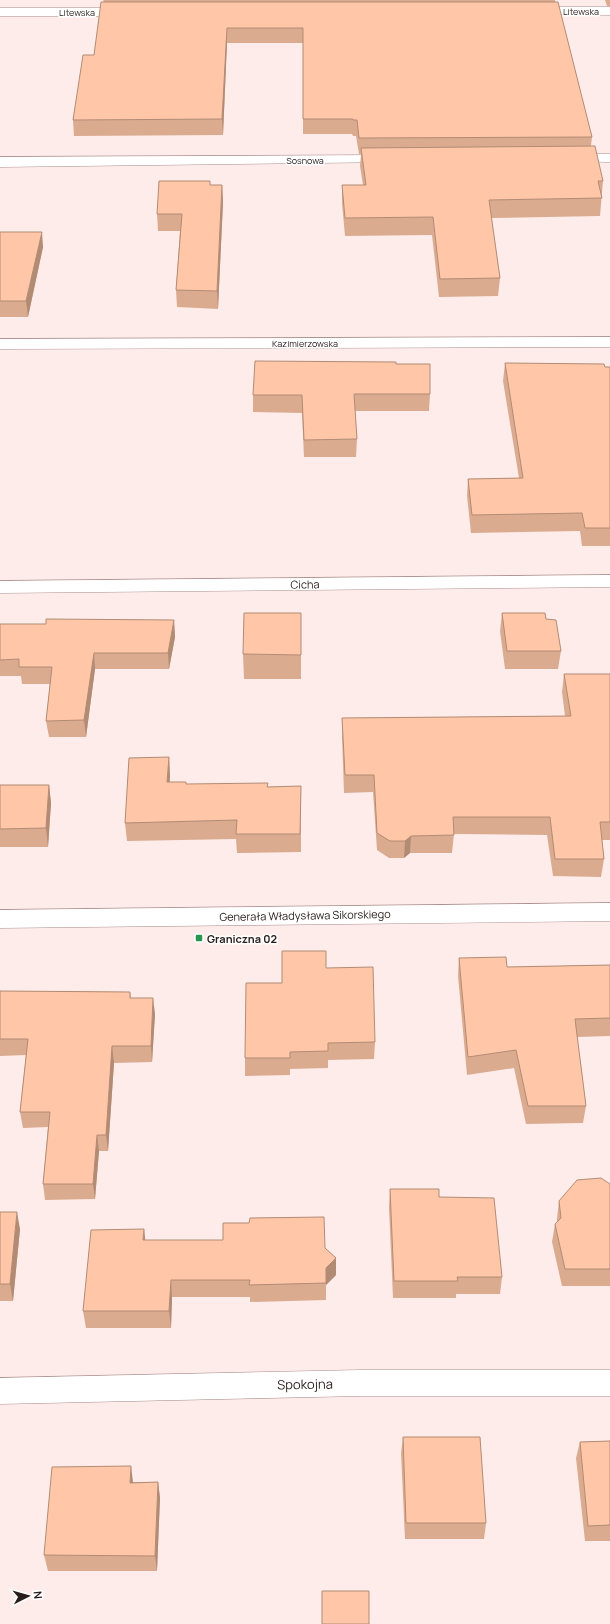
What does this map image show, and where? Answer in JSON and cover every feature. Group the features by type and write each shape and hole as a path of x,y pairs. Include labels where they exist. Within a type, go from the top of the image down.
{"street":[{"name":"Litewska","path":"515,12 610,11"},
{"name":"Litewska","path":"0,12 143,12"},
{"path":"554,158 610,158"},
{"name":"Sosnowa","path":"0,162 404,159"},
{"name":"Kazimierzowska","path":"0,344 610,342"},
{"name":"Cicha","path":"0,587 610,581"},
{"name":"Generała Władysława Sikorskiego","path":"0,919 610,912"},
{"name":"Spokojna","path":"0,1391 360,1383 610,1383"}],"building":[{"path":"101,2 558,2 592,137 359,138 357,120 303,119 303,28 227,28 222,119 73,120 83,55 94,55"},
{"path":"595,146 603,181 598,181 602,198 489,200 500,278 440,279 433,217 345,218 342,185 366,185 361,148"},
{"path":"159,181 210,181 210,185 222,185 217,291 176,290 182,214 157,214"},
{"path":"0,232 42,232 26,301 0,301"},
{"path":"255,361 396,362 396,364 430,364 430,394 354,394 357,439 304,440 302,395 253,395"},
{"path":"505,363 604,364 605,367 610,367 610,528 585,528 582,513 472,515 468,479 523,478"},
{"path":"244,613 301,613 301,655 243,654"},
{"path":"502,613 545,613 546,619 556,620 561,651 507,651"},
{"path":"46,619 174,620 168,653 94,653 84,720 46,721 52,667 19,667 19,659 0,660 0,624 46,624"},
{"path":"564,674 610,674 610,822 600,822 604,859 555,859 550,817 453,817 454,835 411,836 405,841 390,841 377,833 374,775 345,775 342,718 571,716"},
{"path":"169,757 167,782 186,782 186,784 268,783 267,787 301,786 300,834 236,834 237,820 125,823 129,758"},
{"path":"0,785 49,785 46,828 0,829"},
{"path":"282,951 326,951 326,968 373,967 375,1042 328,1043 328,1051 290,1052 290,1058 245,1058 246,983 282,983"},
{"path":"506,957 507,967 610,965 610,1018 575,1019 586,1106 528,1106 516,1050 468,1057 459,958"},
{"path":"0,991 130,992 130,998 153,998 151,1046 112,1046 106,1135 97,1135 93,1184 43,1184 50,1112 20,1112 28,1039 0,1039"},
{"path":"601,1178 610,1184 610,1269 565,1269 555,1224 561,1218 559,1201 577,1180"},
{"path":"390,1189 439,1189 439,1197 494,1198 502,1277 457,1277 458,1281 394,1281"},
{"path":"0,1212 17,1212 10,1284 0,1284"},
{"path":"324,1217 325,1248 336,1258 326,1268 326,1283 249,1285 250,1280 171,1280 169,1311 83,1311 91,1230 144,1229 143,1240 223,1240 223,1223 249,1223 250,1218"},
{"path":"403,1437 480,1437 486,1523 406,1523"},
{"path":"610,1441 610,1525 588,1526 580,1442"},
{"path":"131,1466 130,1483 158,1482 155,1556 44,1555 52,1467"},
{"path":"322,1591 369,1591 369,1624 322,1624"}],"place":[{"name":"Graniczna 02","path":"199,938"}]}
